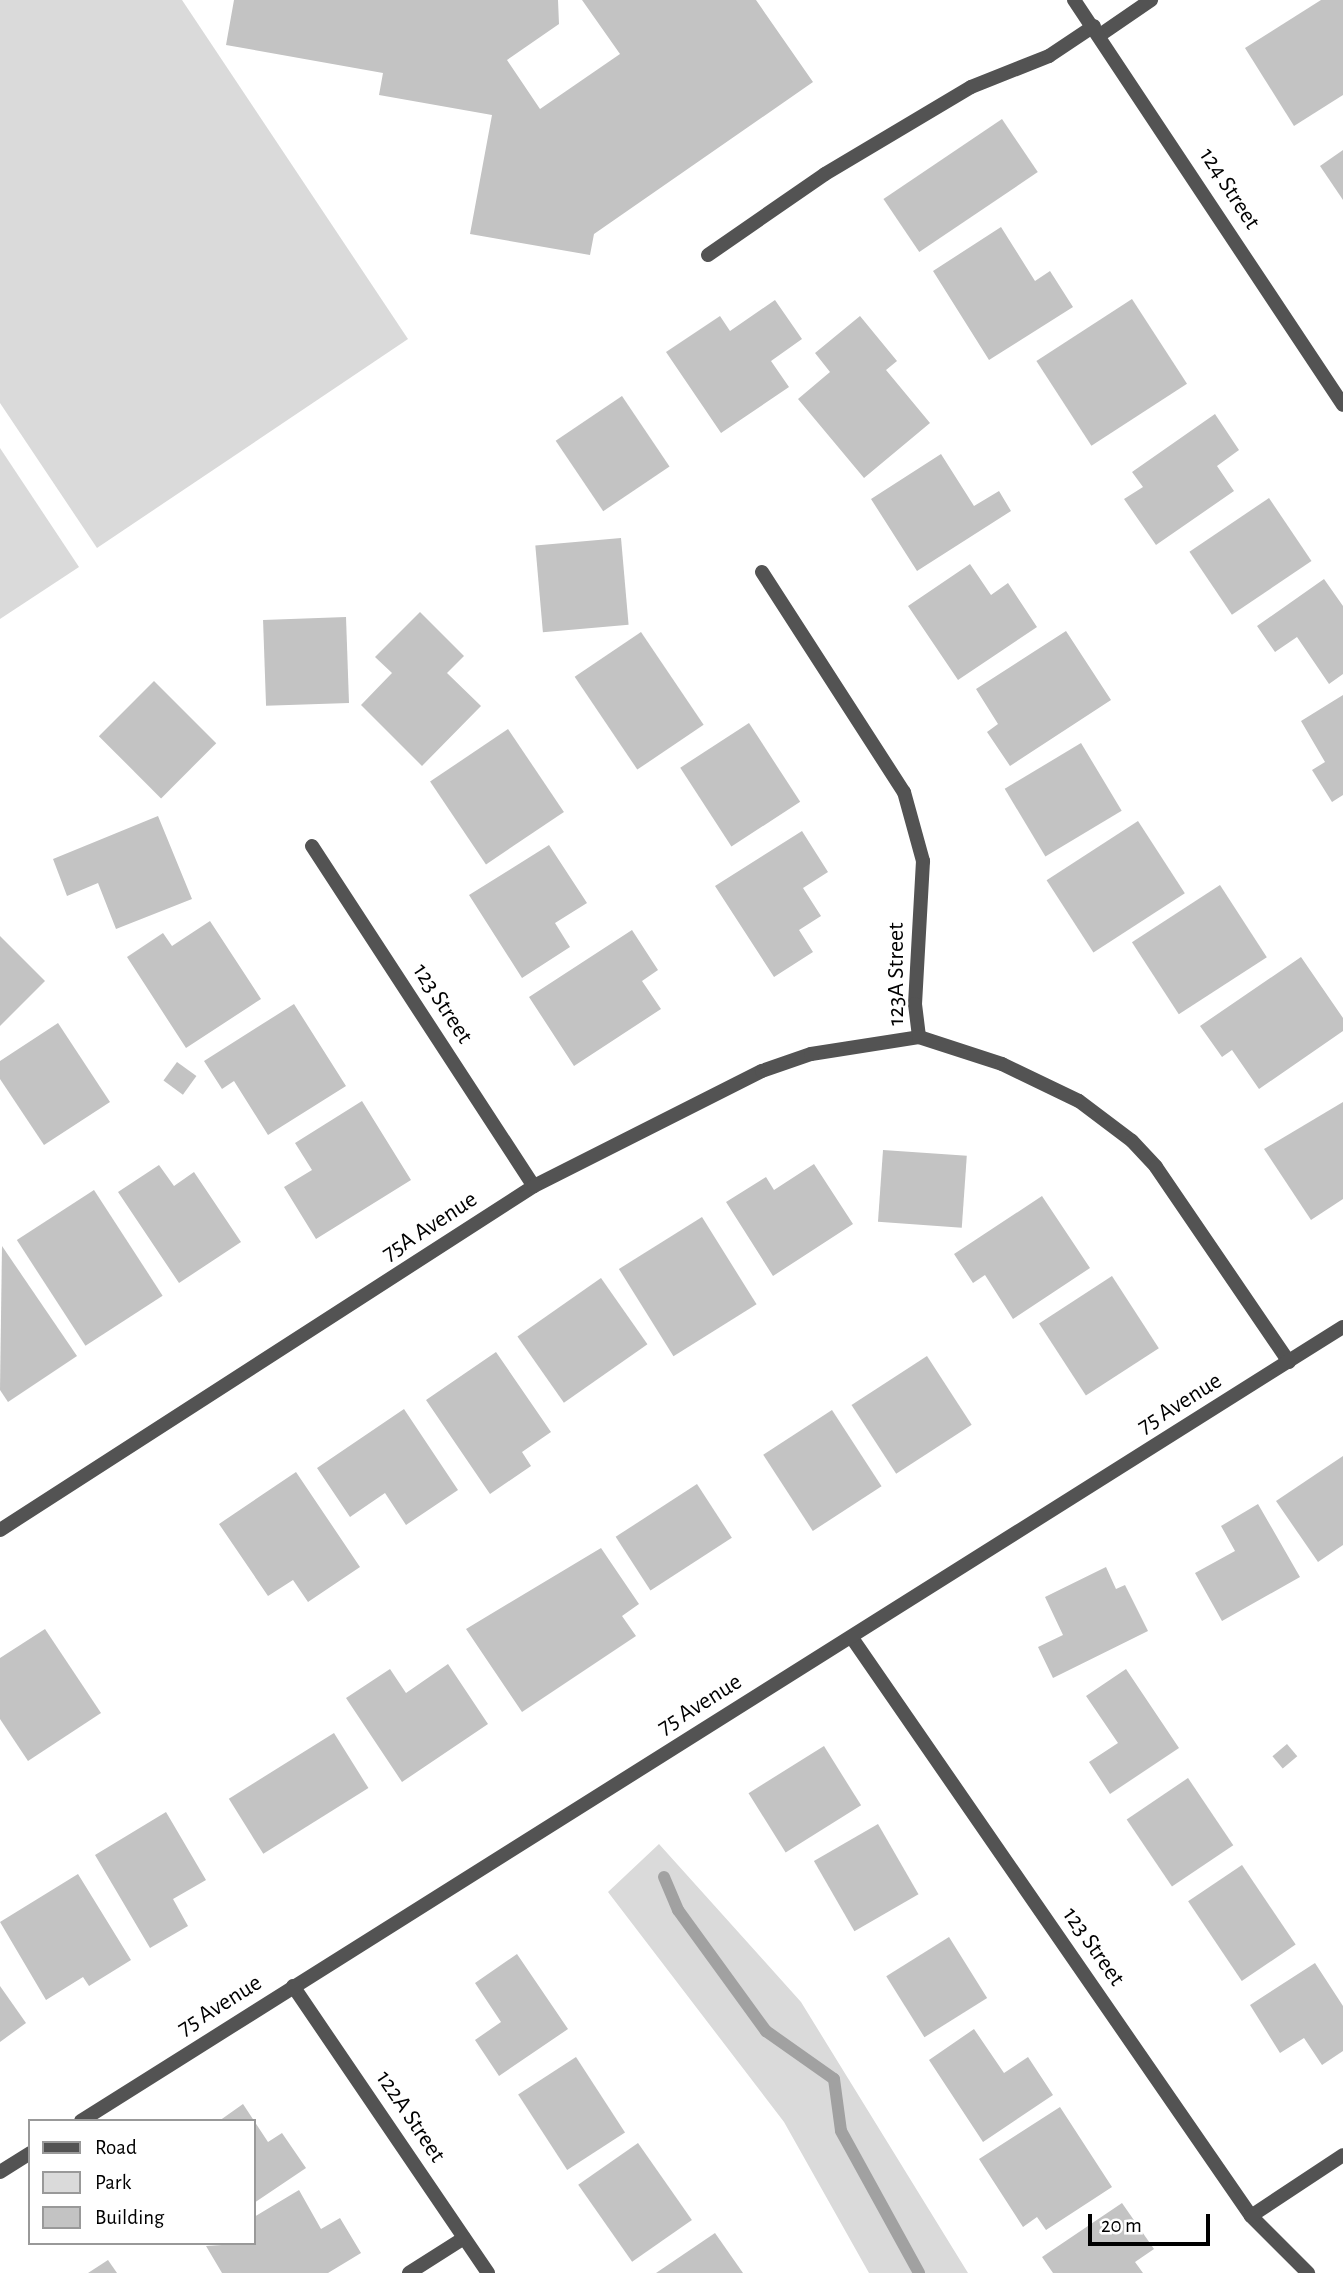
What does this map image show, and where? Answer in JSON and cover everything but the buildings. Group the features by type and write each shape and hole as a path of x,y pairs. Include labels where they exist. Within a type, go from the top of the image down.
{"street":[{"name":"124 Street","path":"1074,0 1343,405"},
{"path":"708,255 825,174 971,87 1049,56 1151,0"},
{"name":"123A Street","path":"762,572 904,792 923,861 919,1037 1002,1064 1079,1101 1132,1141 1156,1167 1289,1362"},
{"name":"123 Street","path":"312,846 534,1186"},
{"name":"75A Avenue","path":"1,1527 534,1186 762,1071 811,1054 919,1037"},
{"name":"75 Avenue","path":"84,2119 1343,1327"},
{"name":"123 Street","path":"852,1637 1251,2216 1308,2273"},
{"name":"122A Street","path":"293,1986 488,2273"},
{"path":"0,2172 28,2154"},
{"path":"1251,2216 1343,2155"},
{"path":"409,2273 464,2238"}],"green space":[{"path":"0,0 182,0 408,339 97,548 0,403"},
{"path":"0,448 79,567 0,619"},
{"path":"659,1844 801,2002 968,2273 869,2273 784,2122 608,1892"}],"waterway":[{"path":"664,1877 678,1910 766,2031 834,2079 841,2131 919,2273"}]}
